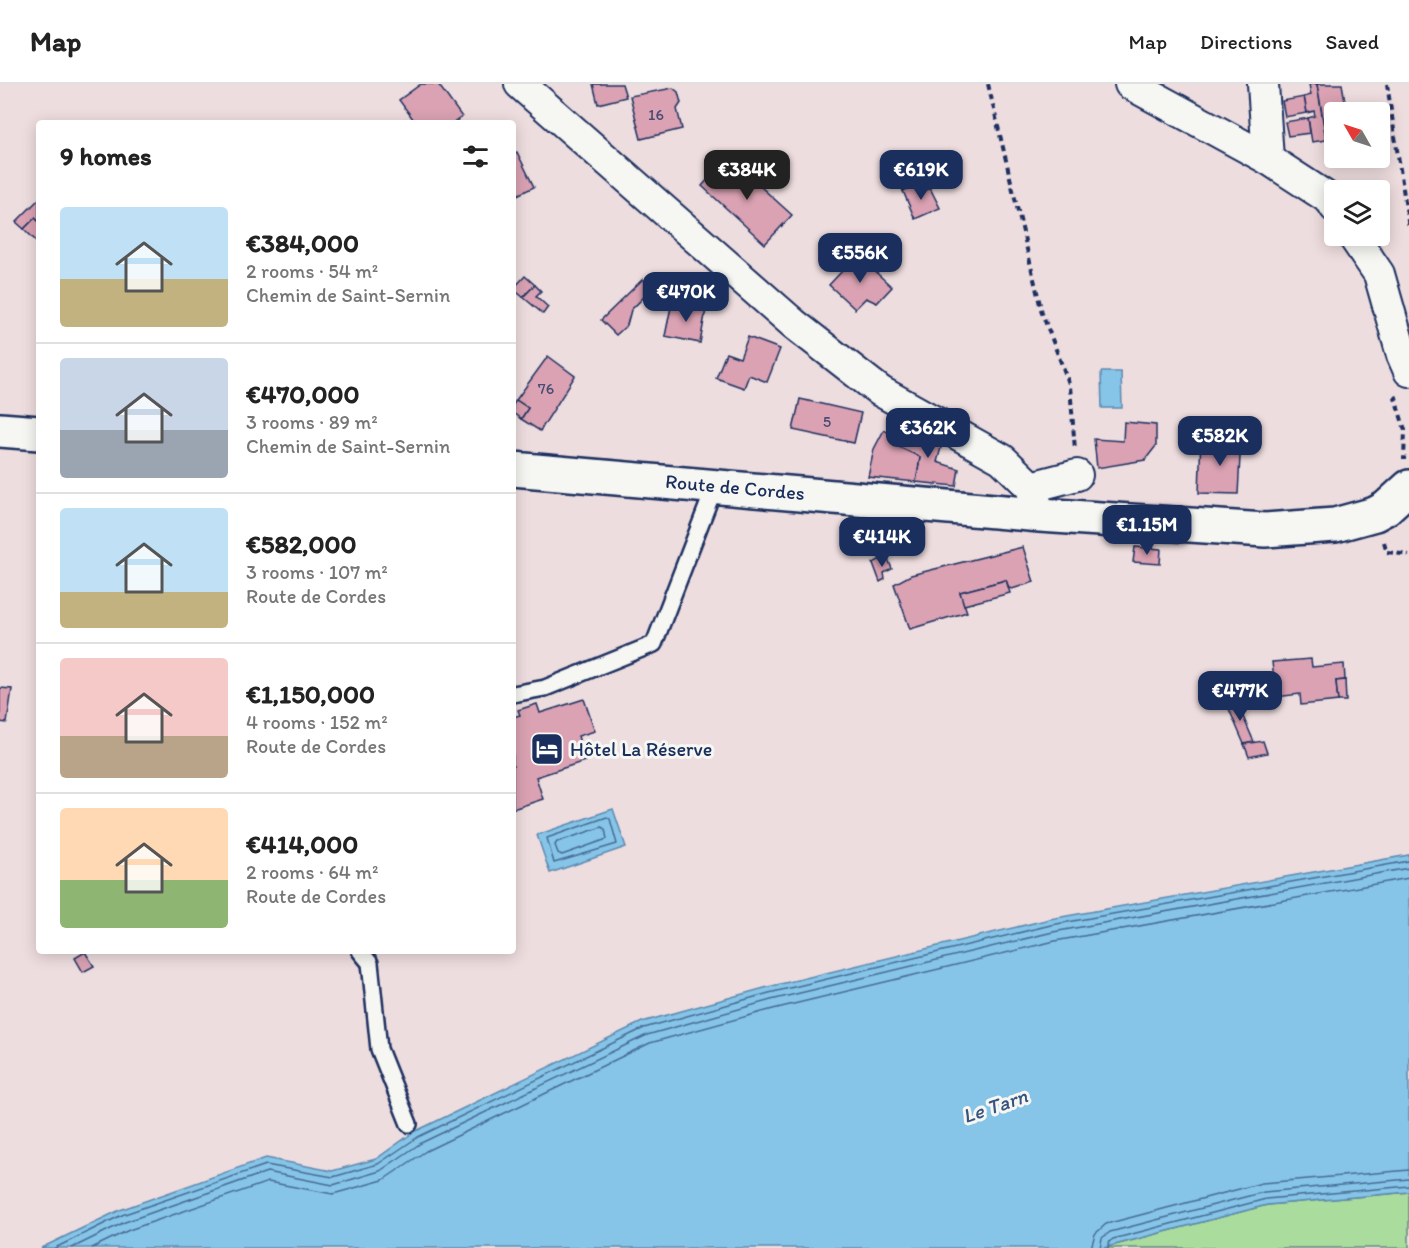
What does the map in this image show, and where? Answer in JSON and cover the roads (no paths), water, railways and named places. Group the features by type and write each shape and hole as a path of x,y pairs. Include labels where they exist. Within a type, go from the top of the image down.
{"main road":[{"path":"0,430 36,433"},
{"name":"Route de Cordes","path":"516,469 715,486 1035,501 1265,530 1335,525 1375,514 1401,501"}],"street":[{"path":"520,84 812,337 880,391 1002,459 1035,501 1077,475"},
{"path":"1130,84 1268,159 1324,196"},
{"path":"1263,84 1268,159"},
{"path":"1360,246 1378,274 1401,355 1405,383"}],"lane":[{"path":"516,693 545,688 654,644 715,486"},
{"path":"362,954 369,963 379,1049 409,1124"}],"water":[{"path":"1101,372 1121,372 1122,408 1102,408"},
{"path":"613,809 626,847 550,873 537,835"},
{"name":"Le Tarn","path":"1409,855 1409,1192 1267,1205 1103,1248 41,1248 120,1210 266,1158 332,1171 376,1159 414,1132 642,1022 768,987 1050,919"}],"place":[{"name":"Hôtel La Réserve","path":"547,749"}]}
